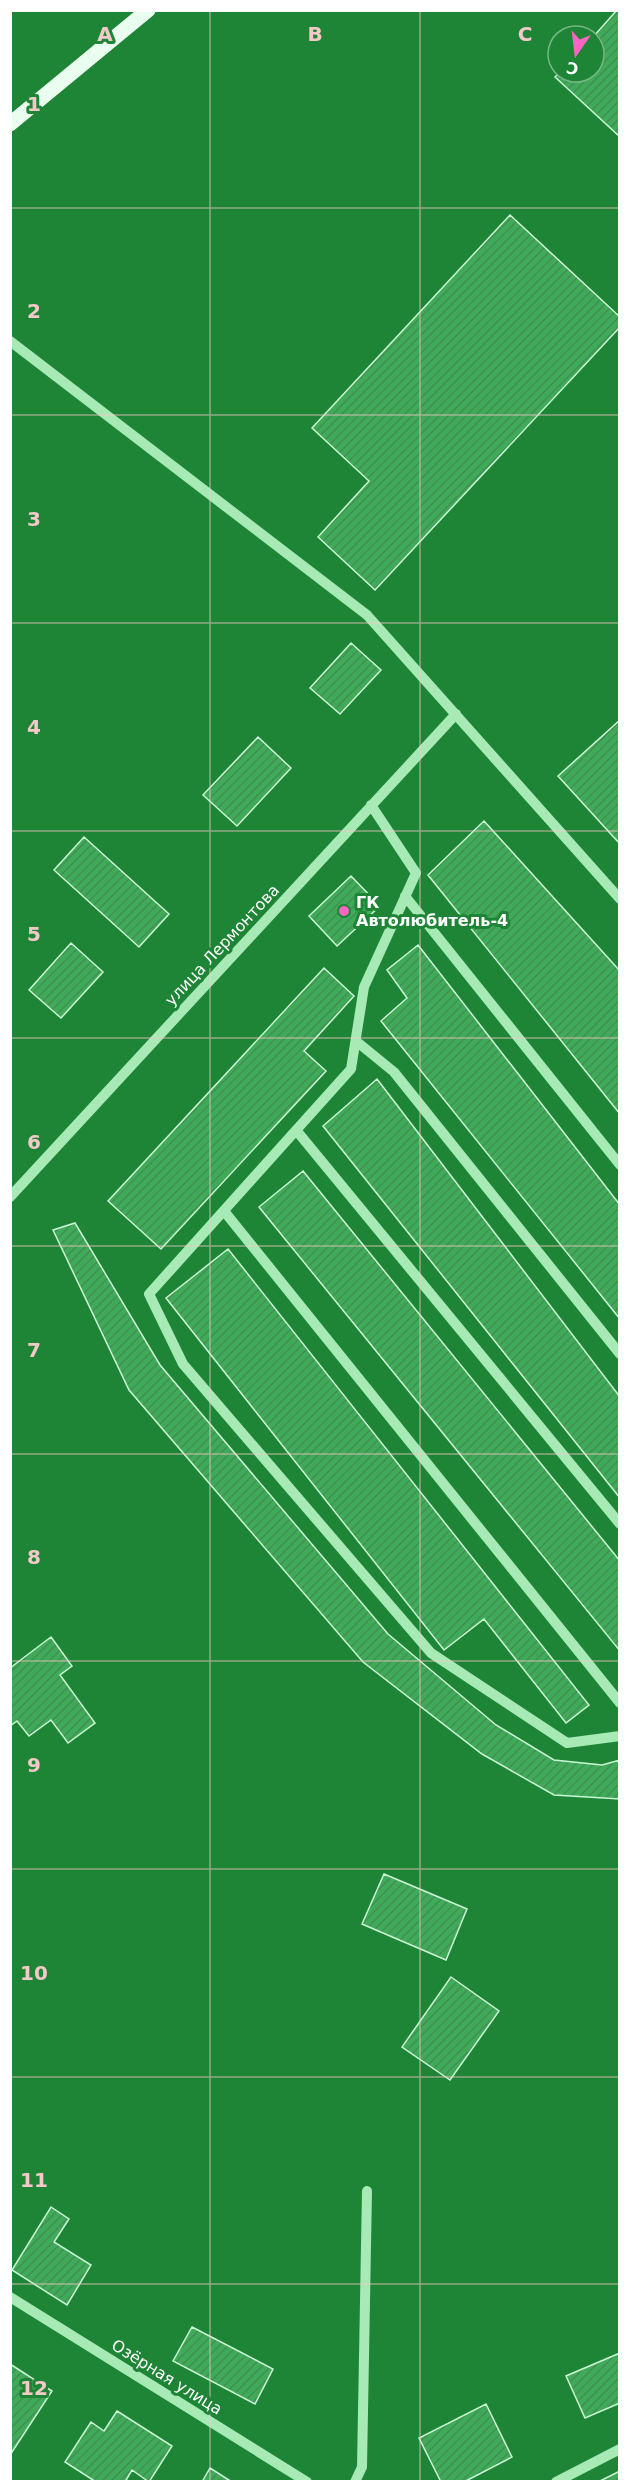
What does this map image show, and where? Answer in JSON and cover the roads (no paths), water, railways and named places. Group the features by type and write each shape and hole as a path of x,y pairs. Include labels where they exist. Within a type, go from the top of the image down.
{"main road":[{"path":"10,124 148,10"}],"street":[{"path":"10,341 368,615 620,898"},
{"name":"улица Лермонтова","path":"10,1197 456,714"},
{"path":"371,805 416,873 364,987 351,1069 149,1294 183,1364 431,1653 567,1743 620,1736"},
{"path":"405,896 620,1165"},
{"path":"356,1041 393,1072 620,1354"},
{"path":"296,1130 620,1524"},
{"path":"224,1211 620,1703"},
{"path":"355,2481 362,2467 367,2191"},
{"name":"Озёрная улица","path":"10,2297 307,2481"},
{"path":"556,2481 620,2449"}],"place":[{"name":"ГК Автолюбитель-4","path":"344,911"}]}
